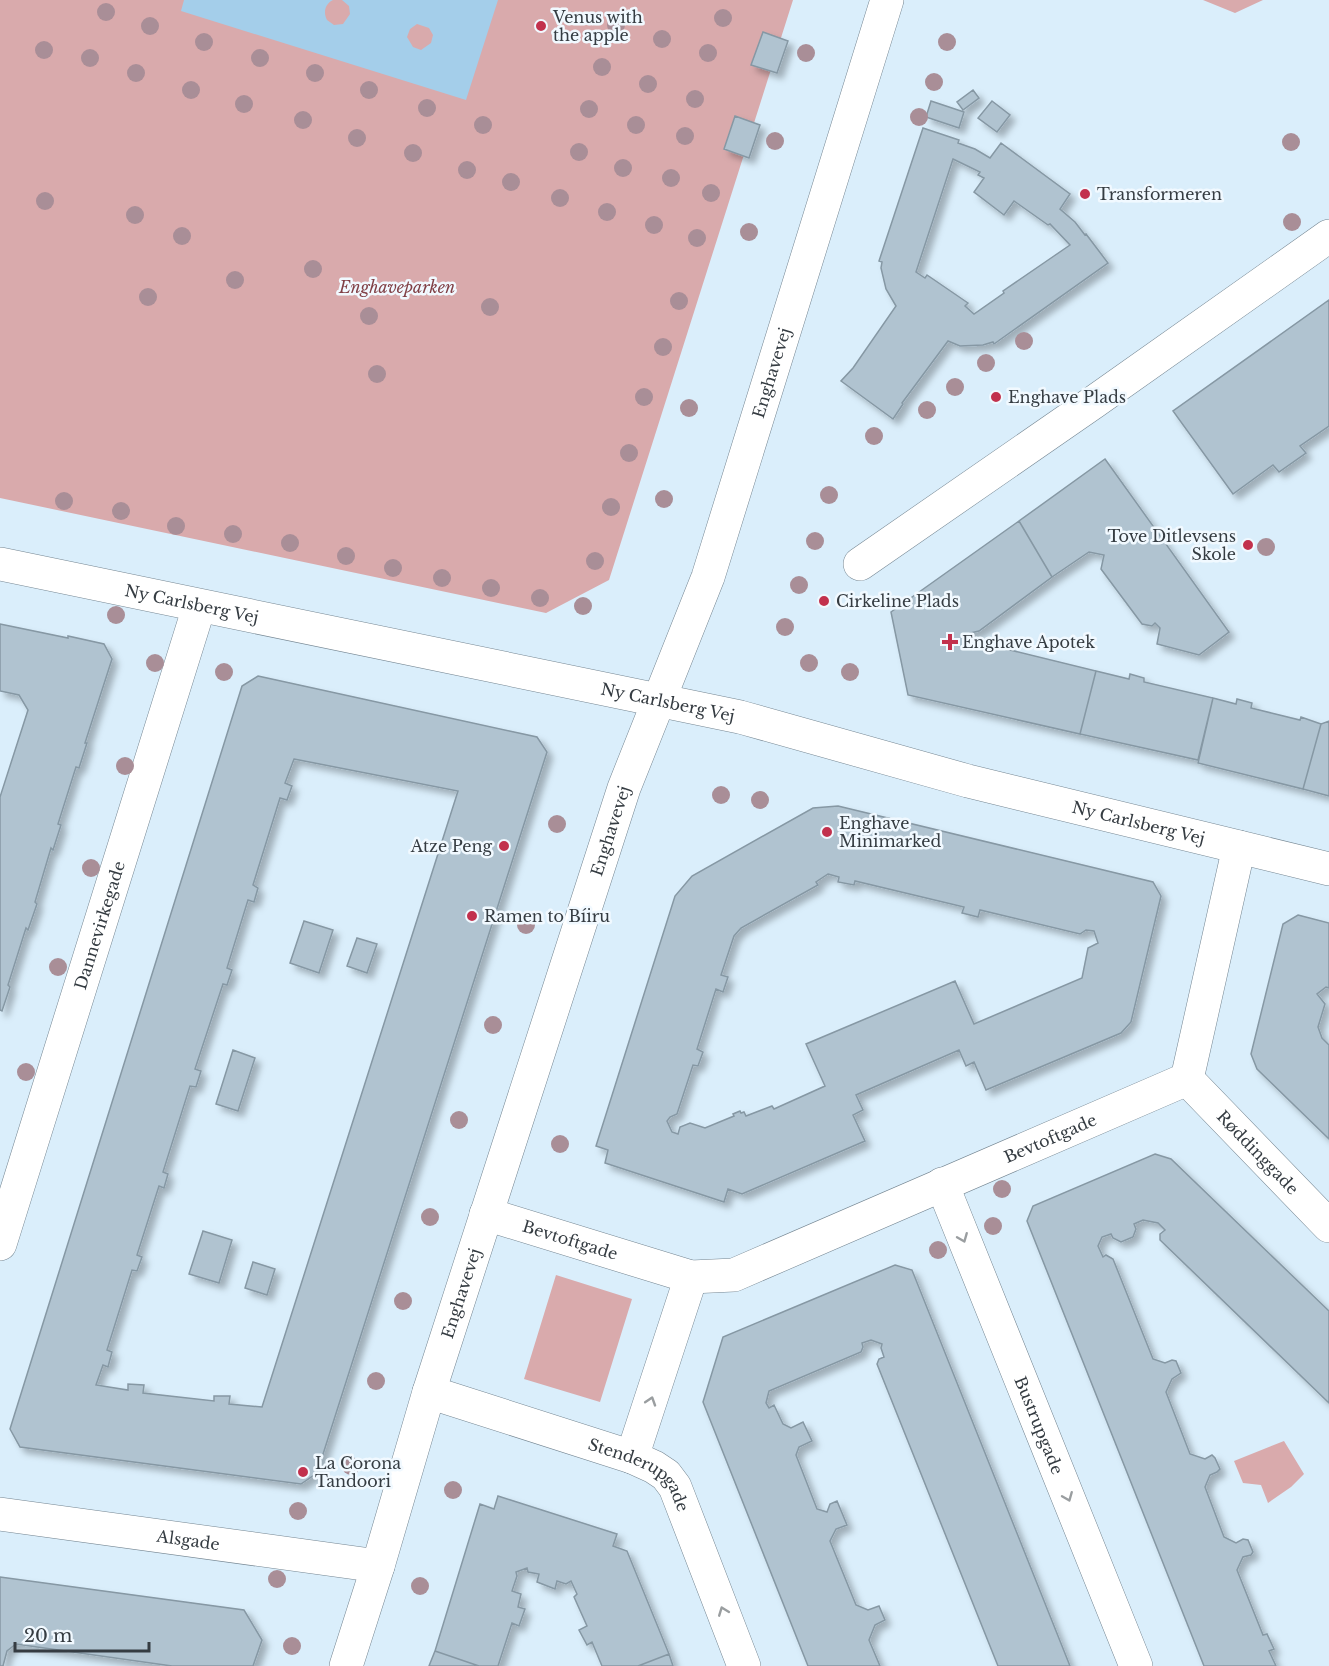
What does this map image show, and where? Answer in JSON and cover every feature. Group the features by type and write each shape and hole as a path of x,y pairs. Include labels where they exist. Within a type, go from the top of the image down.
{"street":[{"name":"Enghavevej","path":"346,1666 429,1392 624,788 708,577 887,0"},
{"path":"860,564 1329,236"},
{"name":"Ny Carlsberg Vej","path":"0,564 658,702 740,717 968,781 1329,869"},
{"name":"Dannevirkegade","path":"0,1244 199,607"},
{"path":"1187,1079 1239,847"},
{"name":"Bevtoftgade","path":"486,1214 691,1277 734,1275 1187,1079"},
{"name":"Røddinggade","path":"1187,1079 1329,1226"},
{"name":"Bustrupgade","path":"942,1184 1136,1666"},
{"path":"632,1457 691,1277"},
{"name":"Stenderupgade","path":"429,1392 632,1457 666,1475 675,1486 744,1666"},
{"name":"Alsgade","path":"0,1514 378,1566"}],"green space":[{"name":"Enghaveparken","path":"0,0 793,0 609,580 546,613 0,498"},
{"path":"1203,0 1263,0 1235,13"},
{"path":"556,1275 632,1299 600,1402 524,1379"},
{"path":"1284,1441 1304,1474 1291,1487 1268,1503 1261,1485 1243,1483 1234,1461"}],"water":[{"path":"184,0 333,0 327,6 325,14 327,20 334,25 343,24 350,14 349,6 342,0 498,0 466,100 181,11","holes":["417,24 429,28 433,35 431,43 421,50 413,47 407,37 410,29"]}],"building":[{"path":"763,32 788,41 777,73 751,65"},
{"path":"973,90 979,98 963,110 957,102"},
{"path":"931,101 964,112 959,128 926,117"},
{"path":"992,101 1010,115 997,132 978,118"},
{"path":"735,116 760,125 749,158 724,149"},
{"path":"923,128 959,140 958,143 990,158 1001,143 1070,194 1060,209 1086,234 1108,263 994,344 993,342 960,346 948,341 902,403 893,419 841,381 853,368 896,306 886,289 881,268 882,262 879,261","holes":["953,159 980,172 978,175 984,178 974,192 1004,215 1014,201 1048,225 1050,224 1070,245 974,314 965,306 968,303 927,275 925,278 916,272"]},
{"path":"1329,300 1329,426 1300,446 1306,453 1279,472 1273,465 1233,494 1173,411"},
{"path":"1105,459 1229,632 1199,655 1157,644 1160,628 1155,623 1152,626 1142,624 1101,569 1104,555 1089,552 1052,577 1019,521"},
{"path":"1019,521 1052,577 979,631 970,633 972,643 993,650 994,646 1096,671 1080,734 908,695 891,612"},
{"path":"0,624 104,644 112,659 79,768 76,767 58,824 61,825 53,850 51,848 35,902 37,904 28,930 26,928 2,1011 0,1010 0,797 28,710 19,695 0,691"},
{"path":"1096,671 1129,679 1130,674 1144,678 1144,682 1213,698 1198,760 1080,734"},
{"path":"258,676 537,737 547,752 317,1473 301,1484 20,1447 10,1429 242,686","holes":["294,759 458,791 262,1407 229,1404 230,1396 214,1396 214,1401 143,1393 144,1385 128,1384 128,1390 96,1385 103,1365 108,1367 112,1352 107,1350 132,1270 137,1271 142,1257 137,1255 159,1186 164,1188 168,1174 163,1172 190,1086 196,1087 201,1071 195,1069 223,984 227,985 232,970 227,968 248,900 254,902 258,888 253,885 280,798 287,800 292,786 285,783"]},
{"path":"1213,698 1236,704 1237,699 1252,703 1251,708 1300,720 1301,717 1321,724 1303,789 1198,763"},
{"path":"1329,721 1329,796 1303,789 1321,724"},
{"path":"838,806 1153,882 1161,896 1131,1022 1121,1033 986,1090 974,1062 966,1066 959,1050 856,1095 863,1110 853,1115 865,1141 742,1194 728,1189 724,1202 605,1163 608,1150 596,1146 675,896 692,876 813,808","holes":["828,874 839,877 838,882 854,885 855,881 964,907 962,913 978,917 980,910 1080,934 1086,930 1094,931 1098,943 1088,948 1082,978 974,1024 955,981 806,1044 825,1086 774,1109 772,1106 746,1116 740,1111 733,1114 734,1116 705,1128 690,1123 680,1127 678,1134 672,1132 667,1121 677,1114 693,1065 698,1066 703,1052 697,1049 716,989 723,992 728,977 721,975 734,936 741,928 818,885 816,882"]},
{"path":"1298,915 1329,923 1329,988 1326,987 1317,994 1325,1004 1318,1027 1322,1038 1329,1045 1329,1139 1257,1069 1251,1054 1283,924"},
{"path":"304,921 333,930 319,973 290,963"},
{"path":"357,938 377,944 367,973 347,966"},
{"path":"233,1050 255,1058 238,1111 216,1104"},
{"path":"1155,1154 1171,1159 1329,1311 1329,1403 1160,1240 1160,1234 1165,1230 1158,1223 1143,1220 1134,1224 1136,1229 1133,1237 1121,1242 1113,1238 1111,1234 1102,1237 1098,1246 1103,1257 1106,1255 1113,1259 1153,1359 1165,1363 1176,1361 1181,1373 1172,1379 1166,1392 1190,1454 1205,1459 1212,1455 1220,1469 1210,1475 1205,1487 1224,1537 1236,1543 1243,1539 1248,1540 1253,1552 1243,1557 1237,1570 1263,1635 1267,1634 1274,1649 1269,1651 1276,1666 1204,1666 1027,1221 1033,1206"},
{"path":"203,1231 232,1240 219,1283 189,1274"},
{"path":"253,1262 275,1269 267,1295 245,1288"},
{"path":"895,1265 912,1270 1070,1666 998,1666 877,1364 879,1359 884,1357 882,1344 871,1340 862,1343 861,1352 769,1391 766,1403 769,1408 774,1405 783,1424 791,1428 803,1422 812,1441 799,1447 796,1455 817,1509 827,1512 830,1504 837,1501 847,1525 836,1529 830,1541 856,1605 868,1610 879,1606 885,1620 875,1625 869,1640 880,1666 808,1666 703,1402 723,1337"},
{"path":"498,1496 617,1534 613,1546 627,1551 669,1654 638,1666 602,1666 592,1642 587,1645 579,1630 587,1626 574,1597 577,1594 571,1581 566,1584 557,1581 555,1589 537,1582 539,1574 528,1572 527,1568 516,1572 517,1576 512,1591 521,1594 518,1607 525,1609 519,1626 512,1623 498,1666 479,1666 435,1651 480,1504 494,1509"},
{"path":"0,1577 244,1610 262,1640 253,1666 172,1666 16,1644 7,1651 3,1666 0,1666"},
{"path":"435,1651 479,1666 429,1666"},
{"path":"669,1654 673,1666 638,1666"}],"place":[{"name":"Venus with the apple","path":"541,26"},
{"name":"Transformeren","path":"1085,194"},
{"name":"Enghave Plads","path":"996,397"},
{"name":"Tove Ditlevsens Skole","path":"1248,545"},
{"name":"Cirkeline Plads","path":"824,601"},
{"name":"Enghave Apotek","path":"950,642"},
{"name":"Enghave Minimarked","path":"827,832"},
{"name":"Atze Peng","path":"504,846"},
{"name":"Ramen to Bíiru","path":"472,916"},
{"name":"La Corona Tandoori","path":"303,1472"}]}
